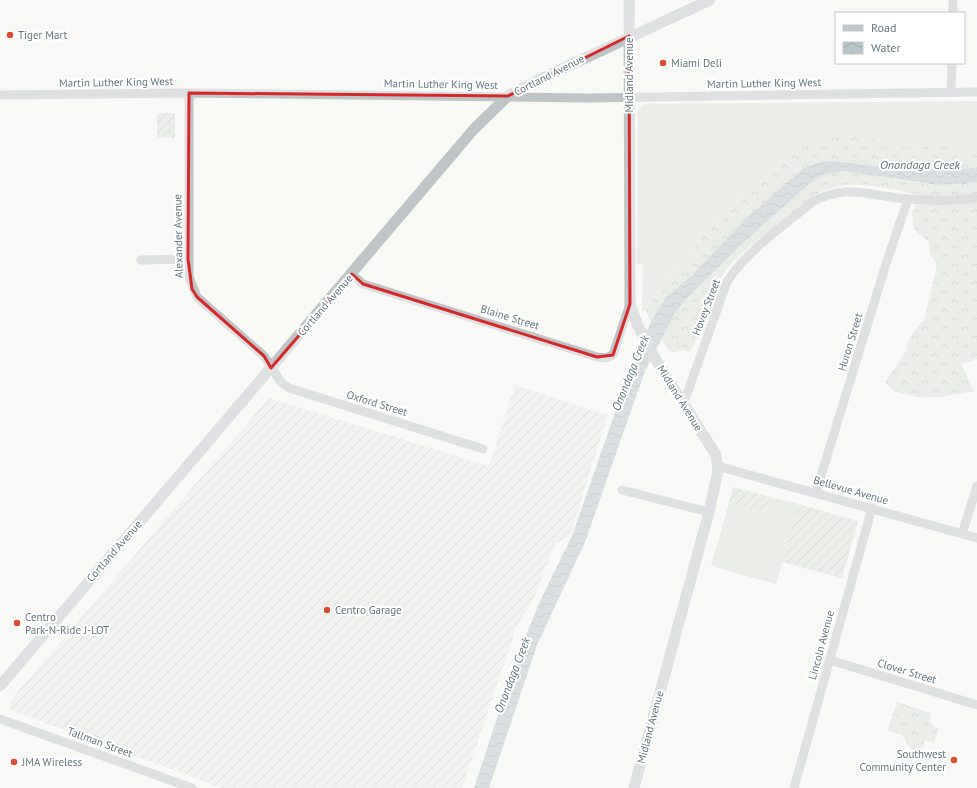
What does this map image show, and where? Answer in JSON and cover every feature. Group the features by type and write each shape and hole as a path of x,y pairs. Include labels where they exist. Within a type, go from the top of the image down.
{"street":[{"name":"Midland Avenue","path":"629,0 630,304 638,326 659,365 684,402 716,455 717,466 717,481 634,788"},
{"name":"Cortland Avenue","path":"0,686 474,129 508,96 629,36 710,0"},
{"path":"953,0 953,12"},
{"path":"951,92 952,64"},
{"name":"Martin Luther King West","path":"0,95 189,93 629,97 977,92"},
{"name":"Alexander Avenue","path":"189,93 189,277 197,297 264,356 271,368"},
{"name":"Hovey Street","path":"684,402 727,282 731,275 749,256 812,202 832,194 856,191 908,199"},
{"path":"908,199 960,200 977,198"},
{"name":"Huron Street","path":"816,492 884,270 908,199"},
{"path":"141,260 188,258"},
{"name":"Blaine Street","path":"352,274 363,284 606,358 613,355 630,304"},
{"name":"Oxford Street","path":"271,368 281,382 289,388 483,449"},
{"name":"Bellevue Avenue","path":"717,466 816,492 977,538"},
{"path":"962,534 977,486"},
{"path":"622,490 709,512"},
{"name":"Lincoln Avenue","path":"794,788 872,508"},
{"name":"Clover Street","path":"830,660 977,705"},
{"name":"Tallman Street","path":"0,719 192,788"}],"highlighted area":[{"path":"629,36 630,304 613,355 597,357 363,284 352,274 271,368 264,356 197,297 192,289 188,259 189,93 508,96"}],"shaded area":[{"path":"515,385 608,415 570,535 555,544 535,596 516,628 462,788 222,788 10,710 10,701 269,398 489,466"}],"green space":[{"path":"977,101 977,151 961,150 937,144 889,149 863,133 802,145 780,166 753,187 726,204 689,255 642,312 643,265 637,264 638,110 645,104"},
{"path":"157,113 175,113 175,138 157,137"},
{"path":"863,132 889,149 937,144 961,150 977,151 977,167 956,170 923,170 824,161 666,297 651,322 645,309 689,255 726,204 753,187 780,166 802,145"},
{"path":"843,171 927,184 960,185 977,182 977,359 961,364 974,391 939,397 918,397 894,391 885,382 907,350 909,338 924,320 937,265 930,254 929,242 914,229 912,213 920,195 882,187 845,185 827,190 811,197 737,257 723,275 713,292 698,337 690,352 683,350 671,353 662,339 675,313 689,296 744,242 808,185 823,175"},
{"path":"733,487 771,497 766,513 729,503"},
{"path":"771,497 798,504 776,584 711,566 729,503 766,513"},
{"path":"798,504 858,521 842,578 782,562"},
{"path":"897,702 931,713 930,722 934,727 939,728 934,743 925,740 920,755 912,751 902,735 888,730"}],"water":[{"name":"Onondaga Creek","path":"824,161 923,170 956,170 977,167 977,182 937,185 843,171 823,175 808,185 744,242 689,296 675,313 645,371 585,542 537,645 489,788 474,788 517,657 541,599 572,536 633,361 651,322 666,297 692,275 749,216 804,168"}],"place":[{"name":"Tiger Mart","path":"10,35"},
{"name":"Miami Deli","path":"663,63"},
{"name":"Centro Garage","path":"327,610"},
{"name":"Centro Park-N-Ride J-LOT","path":"17,623"},
{"name":"Southwest Community Center","path":"954,760"},
{"name":"JMA Wireless","path":"14,762"}]}
